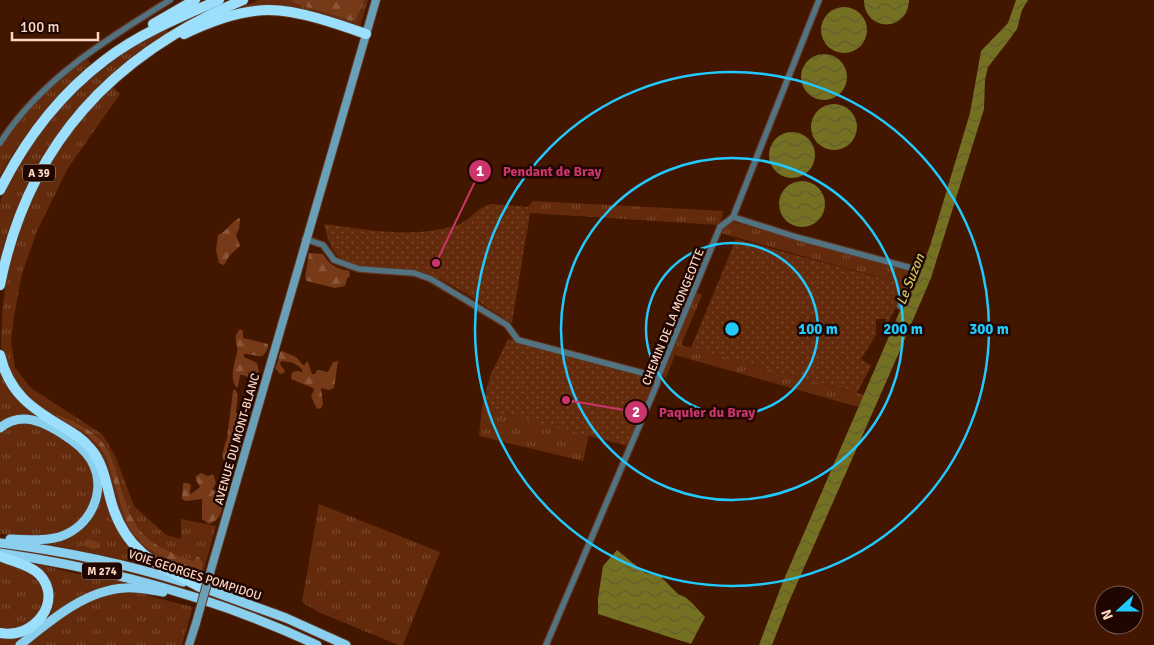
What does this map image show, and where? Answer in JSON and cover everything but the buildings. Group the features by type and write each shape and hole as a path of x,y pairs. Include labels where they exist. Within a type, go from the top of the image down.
{"highway":[{"path":"105,60 141,31 195,0"},
{"name":"A 39","path":"0,190 20,153 44,120 76,86 105,60 163,26 219,0"},
{"name":"A 39","path":"0,285 16,225 35,180 69,126 112,79 142,55 194,22 243,0"},
{"path":"112,79 182,35 224,19 251,12 266,10 285,11 366,34"},
{"path":"0,355 7,377 14,390 38,412 80,439 93,451 102,471 117,520 132,544 156,564 200,587"},
{"path":"0,428 13,421 26,419 35,420 50,427 76,444 88,455 96,471 98,484 92,510 75,530 54,538 0,541"},
{"name":"VOIE GEORGES POMPIDOU","path":"0,541 113,562 200,587 286,618 346,645"},
{"path":"0,555 32,569 44,581 47,595 43,614 34,626 16,634 0,633"},
{"name":"VOIE GEORGES POMPIDOU","path":"0,555 104,572 147,582 259,621 317,645"},
{"path":"20,645 72,607 107,591 124,588 142,588 201,600"}],"main road":[{"name":"AVENUE DU MONT-BLANC","path":"196,645 196,622 305,239 376,0"},
{"path":"189,645 196,622"}],"street":[{"path":"0,143 24,110 60,76 114,36 170,0"},
{"name":"CHEMIN DE LA MONGEOTTE","path":"546,645 653,393 720,228 733,217 819,0"},
{"path":"733,217 780,232 916,269 900,306"},
{"path":"305,239 323,245 334,260 359,269 414,273 431,279 507,325 518,340 658,378"}],"green space":[{"path":"259,0 368,0 360,27 283,7 280,4 214,18"},
{"path":"294,0 364,0 356,20 349,20 291,2"},
{"path":"166,28 168,33 110,77 61,130 41,160 24,192 10,226 0,261 0,204 2,195 30,148 62,107 81,88 121,55"},
{"path":"86,58 91,63 64,88 40,115 0,176 0,148 13,129 45,91"},
{"path":"112,86 120,94 68,168 37,231 22,274 11,341 15,368 31,388 102,434 115,455 134,506 166,535 181,539 181,519 216,526 202,576 156,559 124,528 108,475 56,418 84,432 99,446 106,457 130,530 178,565 203,563 198,556 193,561 176,555 151,542 143,534 130,513 112,462 103,443 88,429 58,414 53,417 29,399 11,376 2,353 1,331 7,277 28,209 49,168 67,140 85,116"},
{"path":"533,201 724,211 719,225 530,213 528,207"},
{"path":"492,204 528,207 530,213 512,323 467,294 431,275 409,269 368,267 349,263 340,258 334,251 329,243 324,224 390,232 424,232 462,223 482,207"},
{"path":"240,218 239,229 236,235 240,246 230,255 224,265 219,263 216,250 218,235"},
{"path":"733,222 907,268 912,273 907,285 720,233 724,227"},
{"path":"736,239 907,285 884,330 886,319 876,319 876,335 861,359 871,366 857,393 691,348"},
{"path":"309,253 323,254 334,266 349,271 350,276 345,286 335,288 307,281 305,278"},
{"path":"698,293 702,295 681,345 864,395 858,407 675,355 666,378 663,377 662,373 693,297"},
{"path":"240,329 243,331 243,338 268,344 268,348 260,356 244,354 244,357 257,363 260,375 259,381 240,375 238,387 236,387 233,374 237,349 236,336"},
{"path":"508,339 646,377 652,384 652,389 628,446 482,408 490,376"},
{"path":"282,351 296,357 303,365 308,362 312,374 315,374 317,370 328,372 333,362 338,361 334,388 329,390 321,388 323,404 321,408 318,409 311,395 314,391 313,388 291,379 292,372 303,371 296,364 281,361 280,364 285,371 280,374 275,368"},
{"path":"0,370 39,416 38,418 0,423"},
{"path":"235,389 238,398 236,413 243,413 246,422 243,429 240,428 236,439 242,440 230,482 224,484 222,482 224,462 222,455 227,438 233,391"},
{"path":"482,408 589,435 583,461 479,436"},
{"path":"57,414 88,429 103,443 112,460 129,511 135,523 150,540 161,547 193,561 198,556 203,566 198,573 178,565 147,548 130,530 106,457 99,446 84,432 56,418"},
{"path":"24,422 44,429 78,451 88,464 93,480 92,500 89,508 68,529 52,535 17,536 0,534 0,432 11,425"},
{"path":"201,473 208,476 213,474 216,483 212,490 218,489 223,492 220,497 221,513 216,520 209,524 202,519 202,499 186,501 182,499 183,483 191,485 191,494 200,487 196,476"},
{"path":"102,481 130,547 137,556 135,562 44,543 75,534"},
{"path":"319,504 440,552 403,645 398,645 316,611 302,602"},
{"path":"88,539 99,543 99,548 92,549 85,546 84,542"},
{"path":"0,562 19,566 30,571 38,578 42,586 44,595 39,613 25,627 15,630 0,628"},
{"path":"33,563 82,575 111,578 127,584 45,622 50,598 32,566"},
{"path":"130,591 145,592 149,596 193,607 182,645 26,645 52,624 83,605 106,596"},
{"path":"27,635 14,645 0,645 0,636 19,637"}],"water":[{"path":"864,0 909,0 907,11 902,18 894,23 886,24 878,23 871,18 866,11"},
{"path":"1016,0 1028,0 1022,10 1017,29 988,67 985,80 984,109 931,278 788,604 772,645 759,645 782,584 915,276 920,272 930,246 970,113 981,51 1008,23"},
{"path":"844,7 857,11 863,17 867,30 863,43 857,49 844,53 831,49 825,43 821,30 825,17 831,11"},
{"path":"824,54 837,58 843,64 847,77 843,90 837,96 824,100 811,96 805,90 801,77 805,64 811,58"},
{"path":"834,104 847,108 853,114 857,127 853,140 847,146 834,150 821,146 815,140 811,127 815,114 821,108"},
{"path":"792,132 805,136 811,142 815,155 811,168 805,174 792,178 779,174 773,168 769,155 773,142 779,136"},
{"path":"802,181 815,185 821,191 825,204 821,217 815,223 802,227 789,223 783,217 779,204 783,191 789,185"},
{"path":"617,550 645,573 660,576 678,594 692,603 705,617 691,644 598,614 598,598 603,566"}],"place":[{"name":"Pendant de Bray","path":"436,263"},
{"name":"Paquier du Bray","path":"566,400"}],"water label":[{"name":"Le Suzon","path":"910,279"}]}
